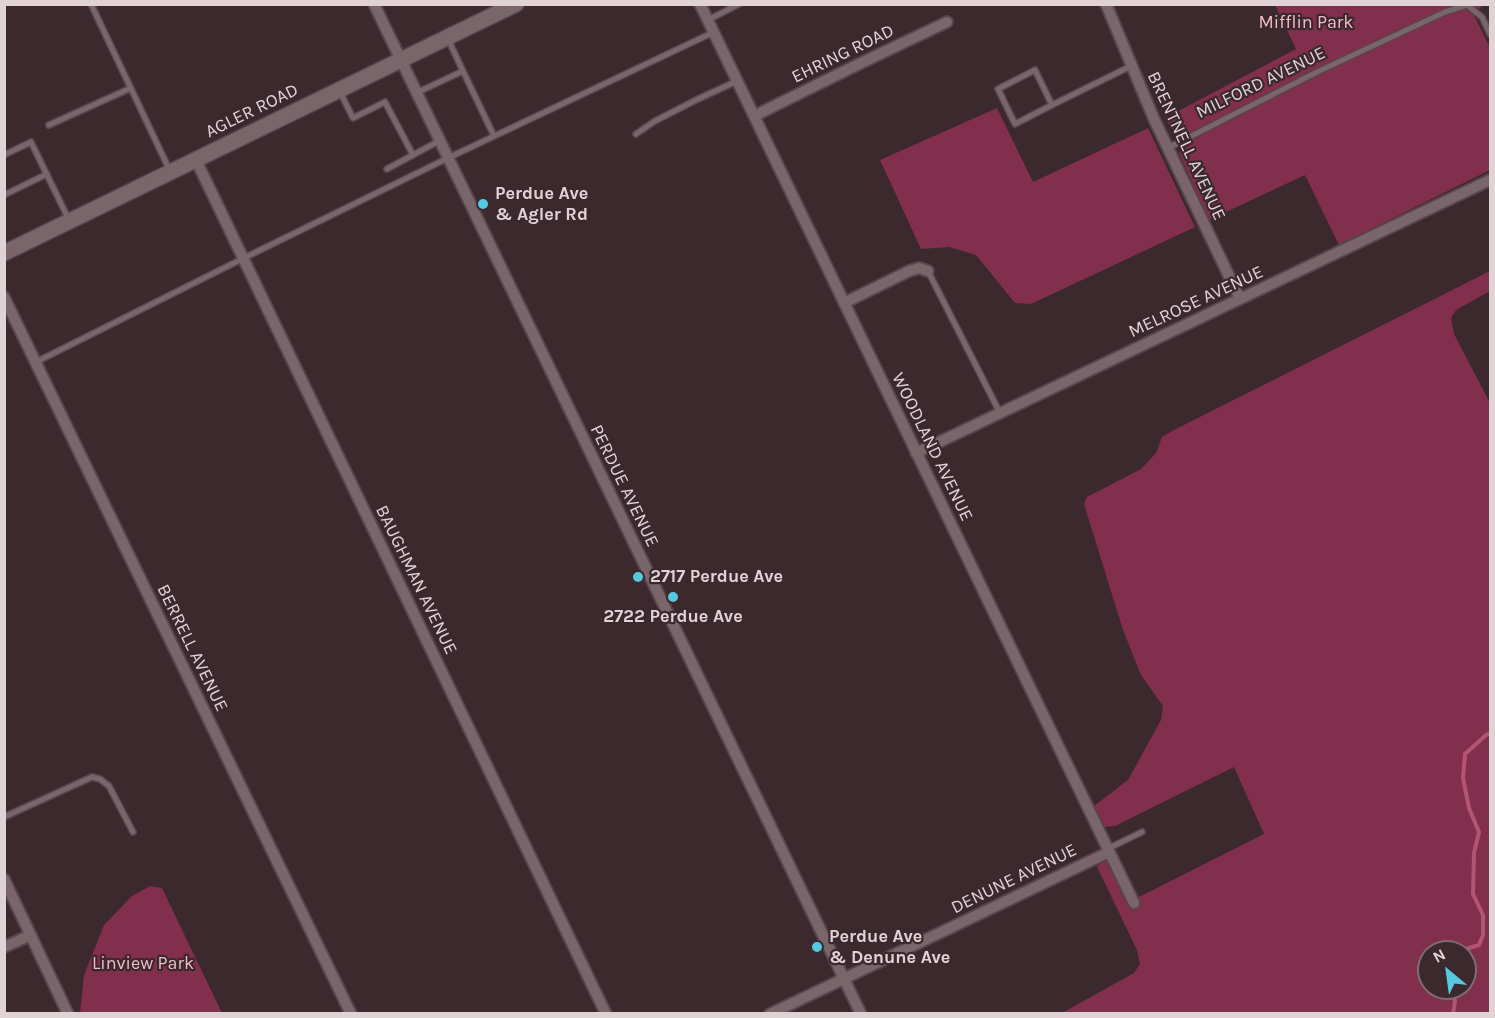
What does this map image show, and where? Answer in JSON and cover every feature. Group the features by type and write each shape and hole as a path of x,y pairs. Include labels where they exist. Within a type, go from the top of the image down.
{"main road":[{"name":"AGLER ROAD","path":"4,253 516,4"}],"street":[{"name":"PERDUE AVENUE","path":"374,4 861,1014"},
{"name":"WOODLAND AVENUE","path":"700,4 1134,903"},
{"name":"BRENTNELL AVENUE","path":"1106,4 1168,148 1240,299"},
{"name":"EHRING ROAD","path":"754,116 947,22"},
{"name":"BAUGHMAN AVENUE","path":"196,160 606,1014"},
{"name":"MELROSE AVENUE","path":"916,453 1491,180"},
{"path":"844,303 918,268 928,271"},
{"name":"BERRELL AVENUE","path":"4,297 351,1014"},
{"name":"DENUNE AVENUE","path":"770,1014 1108,850"},
{"path":"4,879 68,1014"},
{"path":"4,948 31,935"}],"lane":[{"path":"91,4 171,172"},
{"path":"707,20 739,4"},
{"path":"1467,5 1482,16 1491,34"},
{"name":"MILFORD AVENUE","path":"1168,148 1315,73 1445,12 1467,5"},
{"path":"36,362 494,136 714,32"},
{"path":"448,39 494,136"},
{"path":"1052,105 1035,70 998,89 1015,124 1131,66"},
{"path":"416,93 463,71"},
{"path":"636,134 655,121 737,81"},
{"path":"49,125 130,88"},
{"path":"339,91 353,118 385,102 413,155"},
{"path":"387,169 440,141"},
{"path":"4,155 31,142 70,221"},
{"path":"4,195 46,174"},
{"path":"928,271 1000,413"},
{"path":"4,817 92,777 100,779 109,786 133,832"},
{"path":"1108,850 1143,832"}],"green space":[{"name":"Mifflin Park","path":"1275,5 1484,5 1473,13 1490,48 1490,170 1339,245 1305,175 1209,220 1179,153 1188,137 1184,130 1171,129 1165,118 1296,49"},
{"path":"997,108 1033,182 1148,128 1195,227 1031,304 1015,303 976,255 949,247 921,249 880,160"},
{"path":"1490,271 1490,291 1456,310 1451,318 1454,334 1490,403 1490,1013 1060,1014 1134,973 1140,964 1137,950 1097,867 1104,860 1111,862 1133,900 1264,834 1234,767 1115,826 1103,827 1094,806 1128,780 1161,720 1163,706 1141,675 1123,630 1084,504 1087,497 1141,469 1156,453 1162,437"},
{"name":"Linview Park","path":"150,886 162,888 222,1013 80,1013 84,975 104,925 132,896"}],"waterway":[{"path":"1477,946 1483,935 1483,915 1473,894 1474,853 1479,832 1469,808 1463,778 1465,754 1490,733"},
{"path":"1453,1014 1454,1000"}],"place":[{"name":"Perdue Ave & Agler Rd","path":"483,204"},
{"name":"2717 Perdue Ave","path":"638,577"},
{"name":"2722 Perdue Ave","path":"673,597"},
{"name":"Perdue Ave & Denune Ave","path":"817,947"}]}
